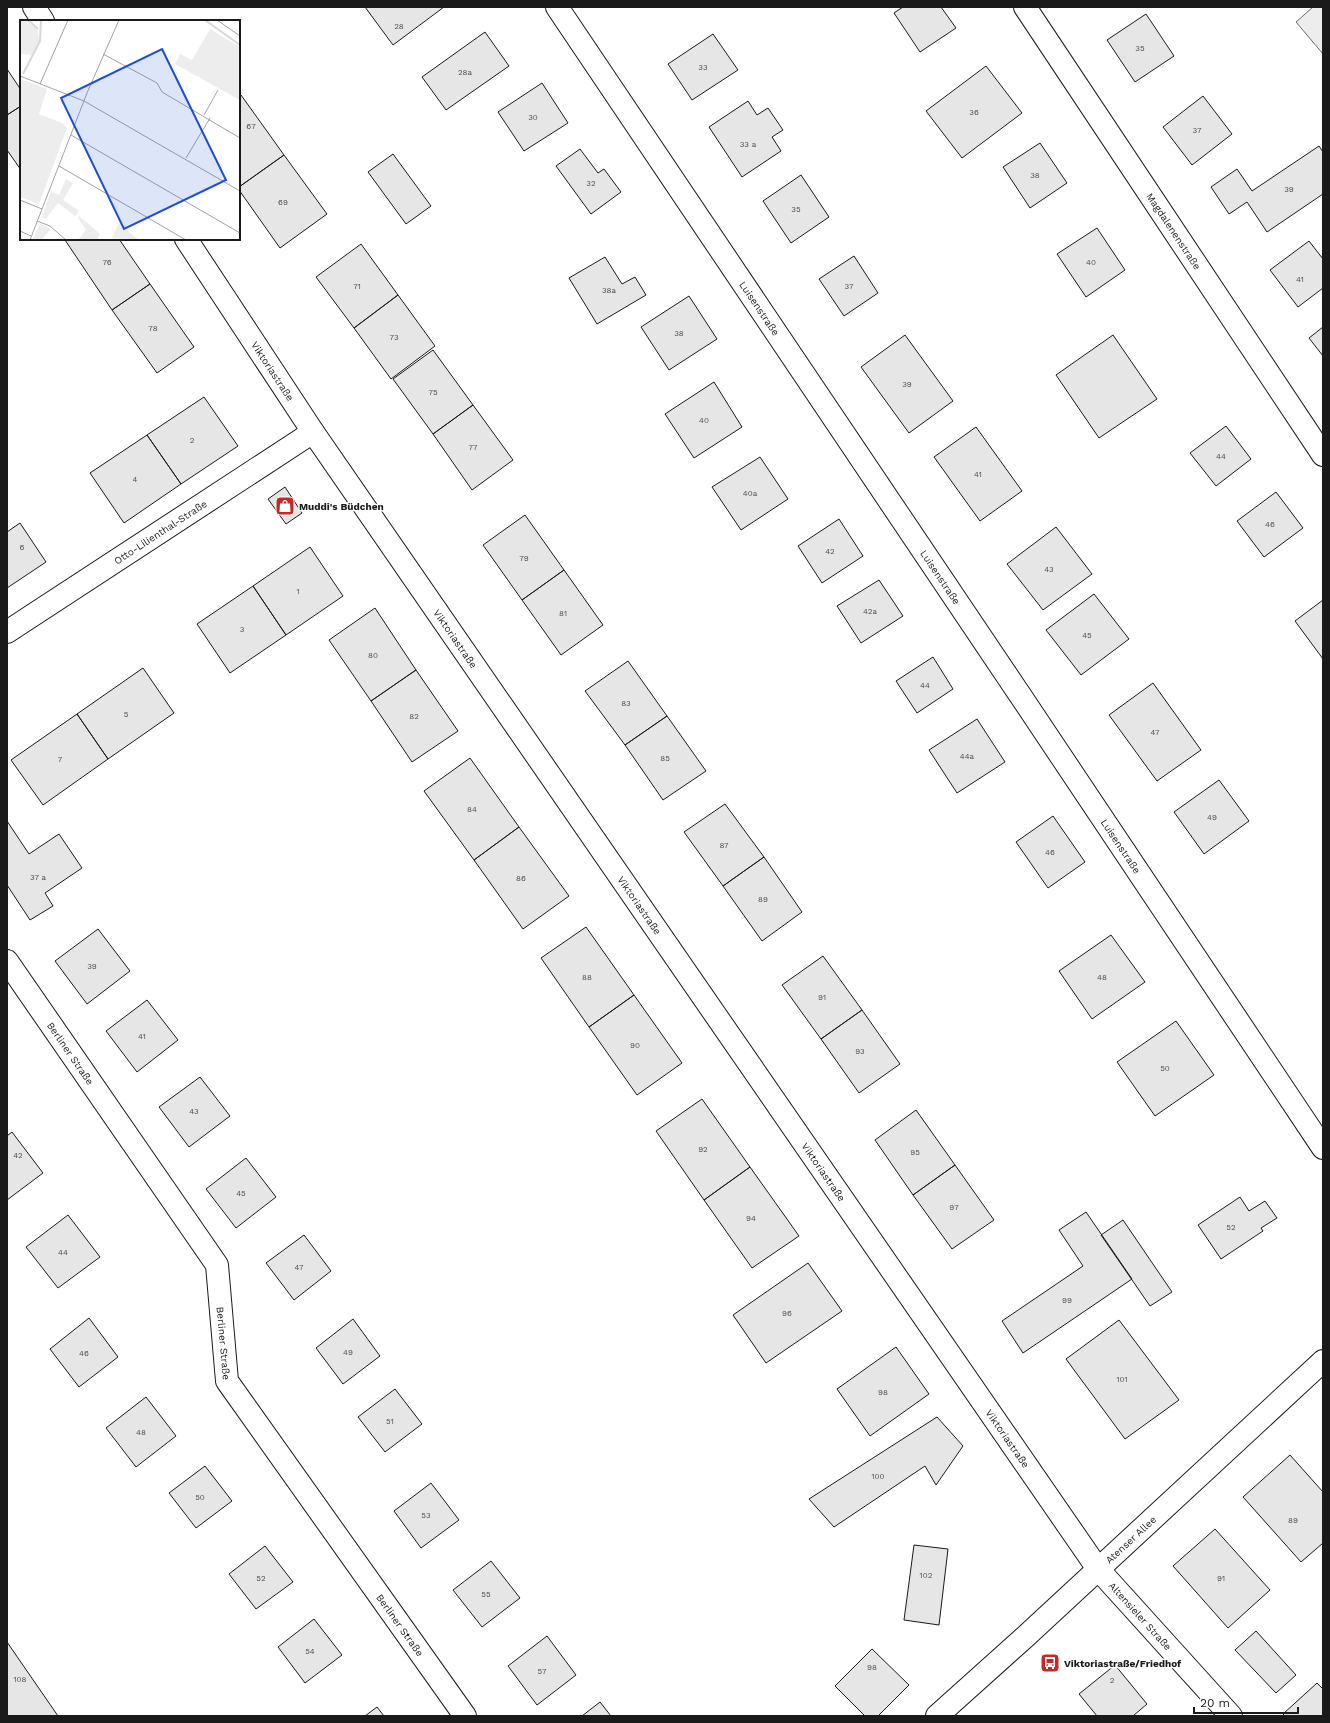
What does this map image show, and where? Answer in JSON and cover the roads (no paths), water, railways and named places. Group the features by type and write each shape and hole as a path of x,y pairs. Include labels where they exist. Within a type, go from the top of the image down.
{"street":[{"path":"34,7 42,20"},
{"name":"Luisenstraße","path":"557,7 1323,1148"},
{"name":"Magdalenenstraße","path":"1025,7 1323,455"},
{"name":"Viktoriastraße","path":"187,240 313,432 1098,1569"},
{"name":"Otto-Lilienthal-Straße","path":"7,632 313,432"},
{"name":"Berliner Straße","path":"7,961 217,1265 227,1381 465,1716"},
{"name":"Atenser Allee","path":"937,1716 1025,1638 1323,1361"},
{"name":"Altensieler Straße","path":"1098,1569 1231,1716"}],"place":[{"name":"Muddi's Büdchen","path":"285,506"},
{"name":"Viktoriastraße/Friedhof","path":"1050,1663"}]}
